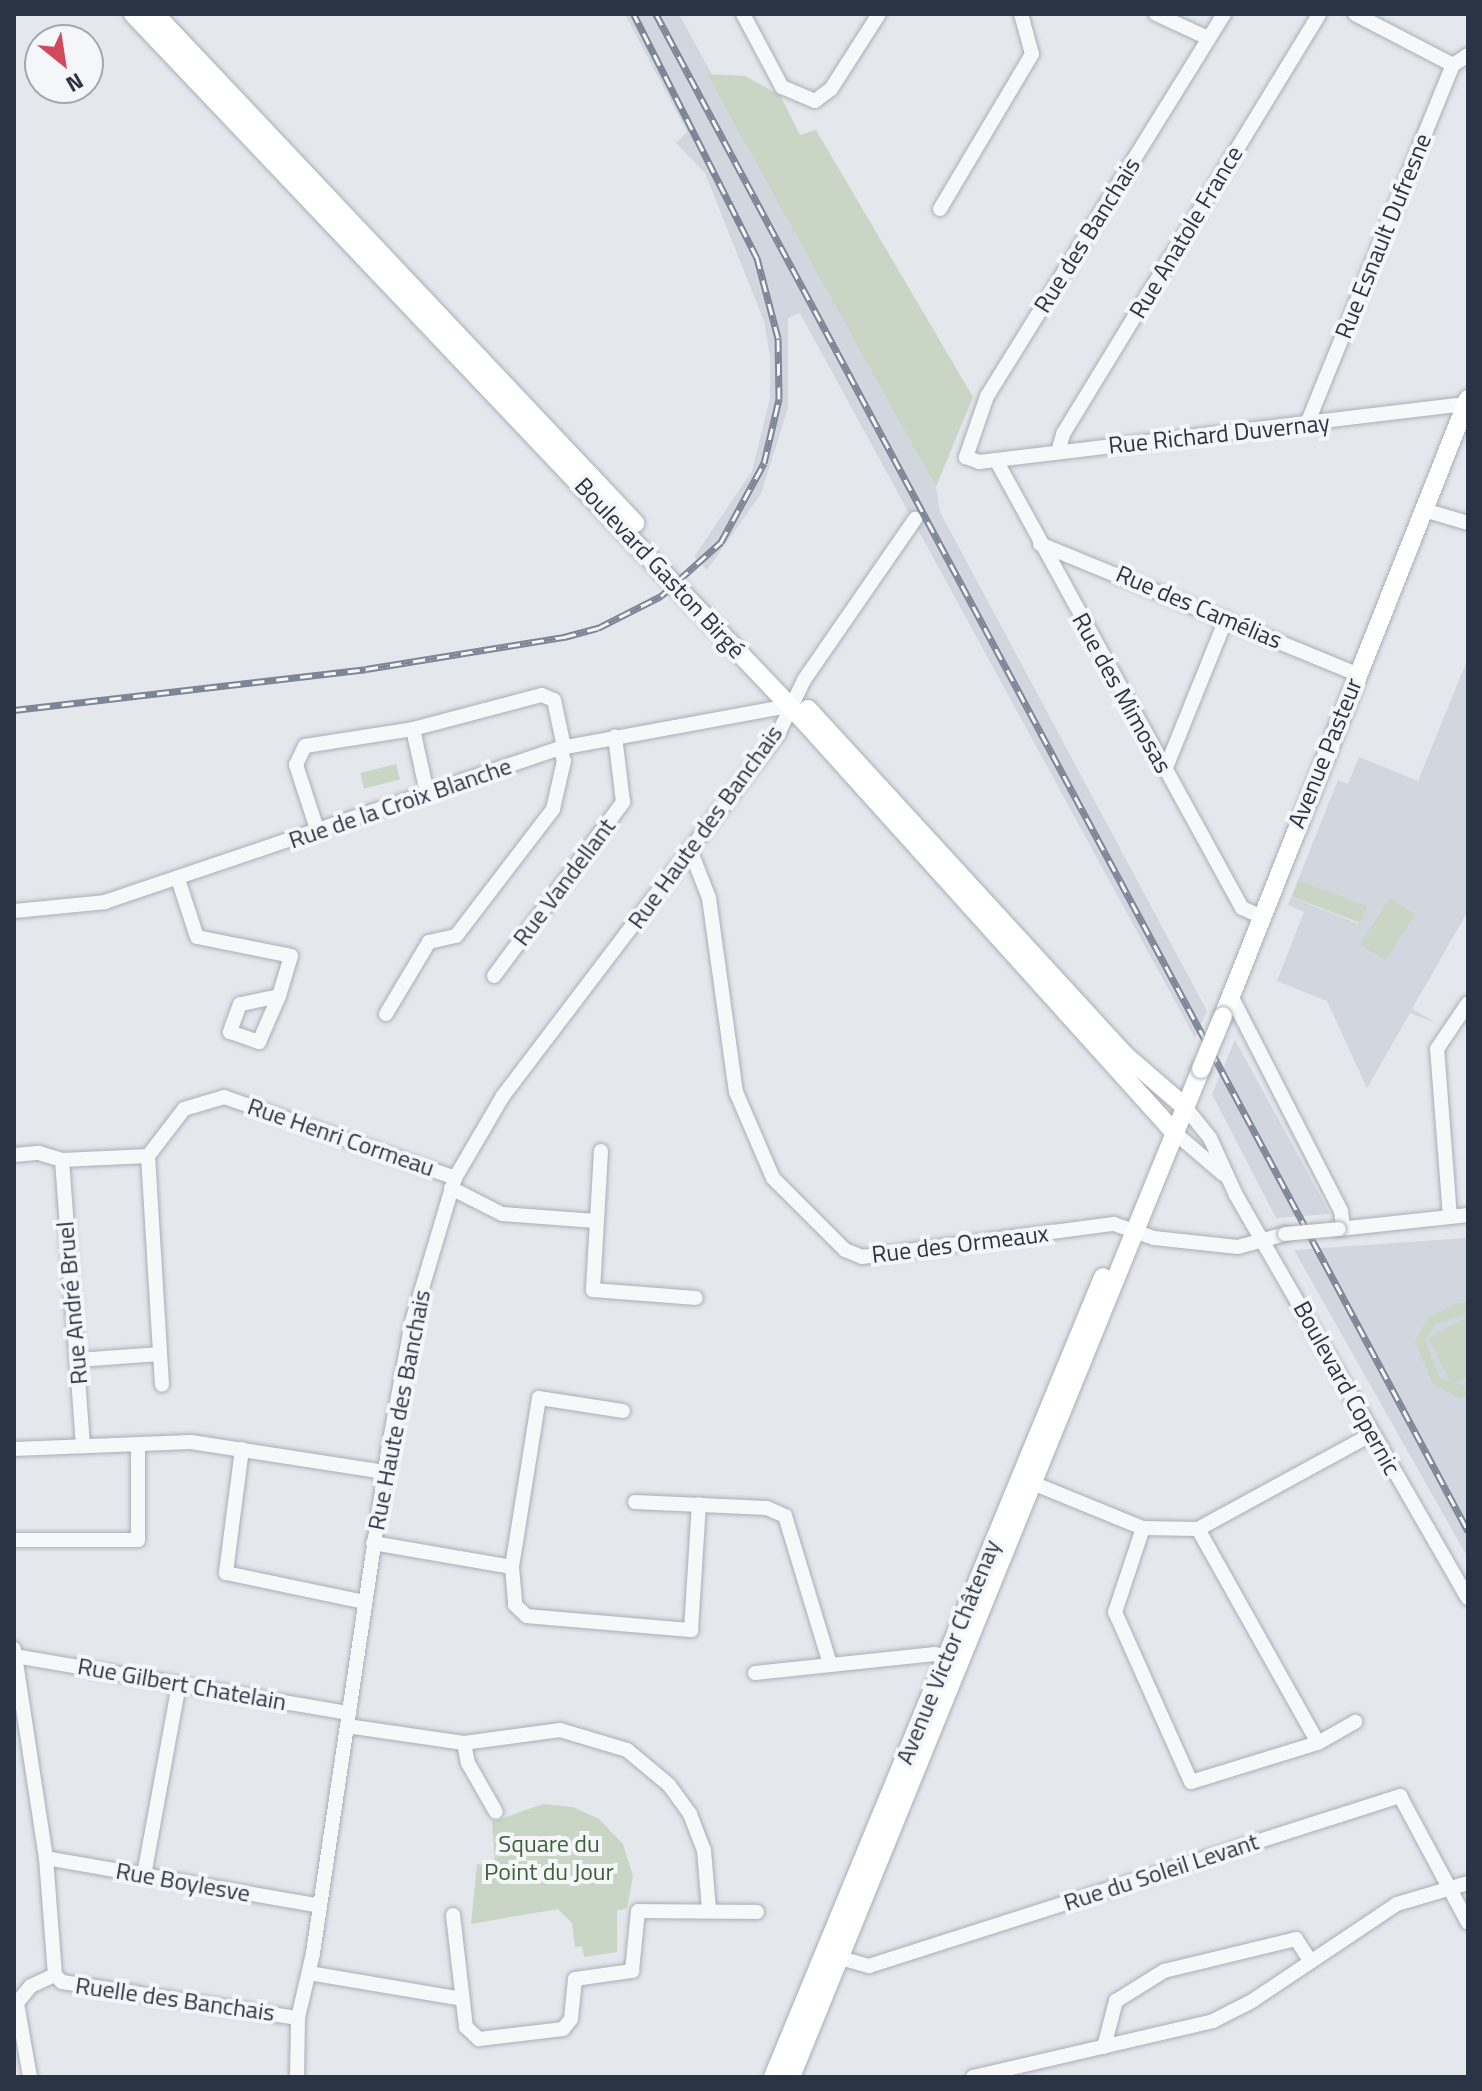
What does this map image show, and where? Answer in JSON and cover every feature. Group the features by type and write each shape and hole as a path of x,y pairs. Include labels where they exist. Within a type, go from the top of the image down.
{"main road":[{"name":"Boulevard Gaston Birgé","path":"133,14 792,700 1175,1133"},
{"name":"Boulevard Gaston Birgé","path":"155,14 1125,1055 1185,1107"},
{"name":"Avenue Pasteur","path":"1185,1107 1467,403"},
{"name":"Avenue Victor Châtenay","path":"954,1659 1035,1484 1131,1230 1185,1107"},
{"name":"Avenue Victor Châtenay","path":"791,2077 832,1956 954,1659 1100,1283 1131,1230"},
{"name":"Avenue Victor Châtenay","path":"773,2077 832,1956"}],"street":[{"path":"743,14 782,87 815,101 831,89 879,14"},
{"path":"940,209 1032,54 1021,14"},
{"path":"1156,14 1208,38"},
{"name":"Rue des Banchais","path":"969,460 965,448 987,396 1224,14"},
{"name":"Rue Anatole France","path":"1058,452 1063,434 1319,14"},
{"path":"1355,14 1453,65 1468,55"},
{"name":"Rue Esnault Dufresne","path":"1307,424 1453,65"},
{"name":"Rue Richard Duvernay","path":"969,460 996,460 1467,403"},
{"name":"Rue des Mimosas","path":"996,460 1242,908 1260,916"},
{"path":"1424,510 1468,523"},
{"name":"Rue Haute des Banchais","path":"297,2077 298,2018 320,1906 385,1472 412,1322 453,1183 503,1096 779,732 792,700 915,519"},
{"name":"Rue des Camélias","path":"1040,544 1357,674"},
{"path":"1165,770 1226,619"},
{"path":"318,832 296,765 299,751 413,729 546,695 554,700 564,761 553,809 456,936 429,942 386,1014"},
{"name":"Rue de la Croix Blanche","path":"14,911 84,908 318,832 562,747 792,700"},
{"path":"413,729 427,793"},
{"name":"Rue Vandellant","path":"494,976 623,802 615,736"},
{"name":"Rue des Ormeaux","path":"691,852 709,898 736,1092 773,1178 845,1250 862,1257 1114,1224 1131,1230 1238,1247 1285,1234 1468,1215"},
{"path":"178,879 197,937 291,956 279,996"},
{"path":"1230,994 1341,1211 1341,1229"},
{"path":"1450,1217 1437,1049 1468,1003"},
{"name":"Rue Henri Cormeau","path":"148,1156 184,1109 224,1097 453,1183 502,1214 596,1221"},
{"name":"Boulevard Copernic","path":"1185,1107 1204,1127 1226,1177 1468,1598"},
{"name":"Boulevard Copernic","path":"1175,1133 1226,1177"},
{"path":"601,1151 593,1290 696,1298"},
{"path":"14,1155 39,1153 62,1160 148,1156 162,1385"},
{"name":"Rue André Bruel","path":"62,1160 72,1346 78,1360 83,1446"},
{"path":"78,1360 160,1354"},
{"path":"623,1411 539,1398 512,1567 515,1605 527,1616 691,1630 699,1504"},
{"path":"1035,1484 1143,1528 1198,1529 1372,1434"},
{"path":"14,1449 138,1444 242,1449 385,1472"},
{"path":"14,1540 138,1540 138,1444"},
{"path":"242,1449 226,1573 365,1602"},
{"path":"635,1502 767,1508 785,1516 830,1664"},
{"path":"1143,1528 1115,1612 1191,1782 1318,1743 1355,1722"},
{"path":"1198,1529 1318,1743"},
{"path":"373,1543 512,1567"},
{"path":"15,1659 46,1858 55,1975 31,1986 17,2003 30,2077"},
{"name":"Rue Gilbert Chatelain","path":"15,1659 179,1684 464,1743 537,1729 594,1736 627,1750 669,1785 690,1814 704,1850 709,1910"},
{"path":"755,1673 830,1664 954,1659"},
{"path":"144,1875 179,1684"},
{"path":"464,1743 468,1763 496,1812"},
{"name":"Rue du Soleil Levant","path":"832,1956 869,1966 1400,1796 1453,1886"},
{"name":"Rue Boylesve","path":"46,1858 320,1906"},
{"path":"973,2077 1213,2021 1311,1962 1397,1904 1468,1883"},
{"path":"1453,1886 1468,1923"},
{"path":"453,1915 462,1999 474,2037 560,2031 571,2019 575,1979 632,1971 638,1911 757,1912"},
{"path":"1104,2047 1116,2001 1164,1971 1296,1939 1311,1962"},
{"path":"309,1973 462,1999"},
{"name":"Ruelle des Banchais","path":"55,1975 62,1982 254,2008 298,2018"}],"shaded area":[{"path":"625,14 679,14 936,487 940,512 1207,1011 1195,1038 800,313 788,318 788,408 761,494 707,570 694,557 752,471 770,398 770,356 764,321 705,173 676,143 687,132"},
{"path":"1468,658 1468,911 1412,1009 1438,1024 1410,1013 1367,1088 1327,1001 1277,981 1304,912 1288,905 1291,897 1359,924 1366,907 1298,880 1338,780 1348,784 1359,757 1418,781"},
{"path":"1235,1040 1330,1214 1276,1218 1212,1094"},
{"path":"1468,1238 1468,1558 1294,1250"}],"green space":[{"path":"707,74 745,76 780,95 800,135 816,130 973,397 936,487"},
{"path":"396,764 400,780 364,788 360,773"},
{"path":"1298,880 1367,907 1361,923 1292,897"},
{"path":"1390,898 1415,914 1385,960 1360,944"},
{"path":"1458,1303 1468,1303 1468,1313 1436,1324 1425,1340 1441,1380 1468,1386 1468,1396 1459,1398 1433,1384 1415,1342 1428,1318"},
{"path":"1468,1317 1468,1377 1452,1385 1428,1338"},
{"name":"Square du Point du Jour","path":"543,1804 573,1807 599,1819 623,1844 633,1876 627,1908 617,1911 617,1952 584,1957 582,1946 575,1947 572,1923 558,1909 471,1924 477,1864 495,1866 492,1822"}],"railway":[{"path":"14,710 366,669 564,637 598,628 661,596 721,542 764,463 779,399 778,338 757,258 634,14"},
{"path":"656,14 1468,1531"}]}
